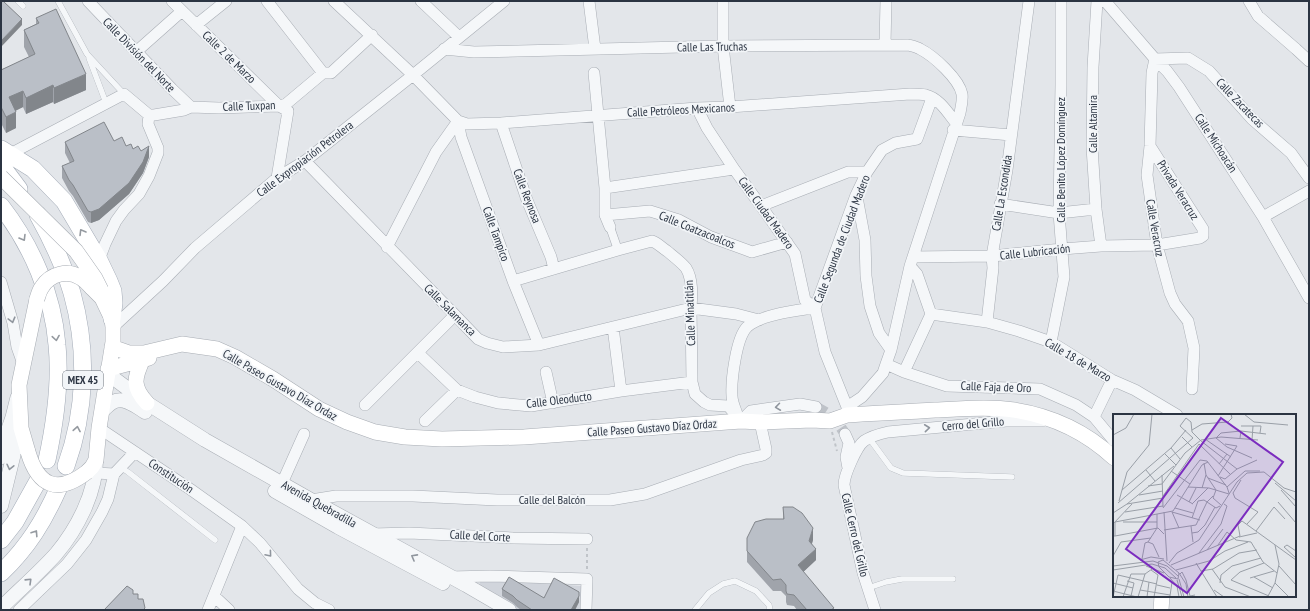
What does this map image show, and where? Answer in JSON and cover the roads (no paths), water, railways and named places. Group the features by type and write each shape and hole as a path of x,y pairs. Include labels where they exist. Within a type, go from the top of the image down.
{"main road":[{"path":"4,156 33,169 64,201 99,260 113,291 114,303 112,347 93,468 78,480 64,485 46,483 35,471 23,443 20,411 20,385 23,364 37,299 41,288 45,283 54,276 67,273 81,277 98,292"},
{"name":"MEX 45","path":"4,156 49,235 72,292 78,316 82,353 82,388 75,437 66,466"},
{"path":"1,177 76,251 95,278 98,292 112,323"},
{"name":"MEX 45","path":"1,206 26,242 43,281 54,322 58,346 58,385 54,423 47,460"},
{"name":"Calle Paseo Gustavo Díaz Ordaz","path":"112,347 129,353 144,353 182,344 217,349 235,357 273,379 319,410 346,422 375,432 405,437 442,439 524,437 740,422 830,421 847,411 995,408 1029,413 1059,422 1098,444 1113,457"},
{"path":"108,372 143,359 171,352 186,351 198,346"},
{"path":"143,359 138,370 135,384 140,397 147,403"},
{"path":"1,540 15,522 39,479"},
{"path":"1,573 33,535 47,512 59,487"}],"street":[{"name":"Calle División del Norte","path":"88,1 191,107"},
{"name":"Calle 2 de Marzo","path":"172,1 284,108"},
{"path":"196,24 226,1"},
{"path":"267,1 322,73"},
{"path":"334,1 372,35 458,121 436,152 387,247"},
{"path":"421,1 459,37"},
{"name":"Calle Expropiación Petrolera","path":"112,323 163,281 195,248 277,178 305,161 504,1"},
{"path":"589,1 595,49"},
{"path":"723,1 723,46 730,107"},
{"path":"885,44 886,1"},
{"name":"Calle La Escondida","path":"987,322 992,256 1007,170 1029,1"},
{"name":"Calle Benito López Domínguez","path":"1051,342 1064,277 1058,213 1061,1"},
{"name":"Calle Altamira","path":"1097,1 1094,53 1092,147 1096,209 1101,246"},
{"name":"Calle Michoacán","path":"1105,1 1167,71 1179,87 1263,217 1309,298"},
{"path":"1249,1 1258,16 1309,61"},
{"path":"137,51 182,11"},
{"name":"Calle Tuxpan","path":"149,115 154,116 184,110 191,107 284,108 286,104 322,73 331,73 372,35"},
{"name":"Calle Las Truchas","path":"444,49 474,52 723,46 908,45 919,48 935,59 950,73 962,91 963,97 955,127"},
{"name":"Calle Zacatecas","path":"1155,59 1188,58 1209,71 1252,119 1291,153 1309,178"},
{"name":"Calle Veracruz","path":"1155,59 1152,73 1150,146 1147,175 1157,245 1170,294 1174,304 1188,321 1194,348 1192,389"},
{"path":"594,73 605,188 605,215 618,250"},
{"path":"4,156 124,94 149,115 148,124 158,148 158,153 149,176 139,194 116,221 99,260"},
{"name":"Calle Petróleos Mexicanos","path":"458,121 467,124 501,123 910,94 926,95 932,98"},
{"path":"932,98 941,105 955,127 1012,135"},
{"name":"Calle Segunda de Ciudad Madero","path":"815,308 856,196 867,172 882,150 895,143 917,139 932,98"},
{"path":"277,178 284,108"},
{"name":"Calle Ciudad Madero","path":"697,108 707,128 734,169 762,206 797,258 805,300 815,308 825,352 847,411"},
{"name":"Calle Tampico","path":"458,121 461,137 513,281 539,345"},
{"name":"Calle Reynosa","path":"501,123 527,200 551,257 554,269"},
{"path":"847,411 883,373 891,350 911,262 955,127"},
{"name":"Privada Veracruz","path":"1150,146 1203,229 1203,236 1200,238 1157,245"},
{"name":"Calle Salamanca","path":"305,161 478,339 487,344 503,347 539,345 691,308 736,314 759,320"},
{"path":"605,188 734,169"},
{"path":"762,206 848,172 867,172"},
{"path":"1263,217 1309,191"},
{"path":"856,196 864,240 866,276 870,306 879,333 891,350"},
{"path":"1000,204 1058,213 1096,209"},
{"name":"Calle Coatzacoalcos","path":"605,215 650,211 679,220 711,237 752,252 787,242"},
{"name":"Calle Minatitlán","path":"513,281 618,250 652,241 656,243 675,257 686,268 689,277 692,298 692,382 695,394 710,405 728,406 740,422"},
{"name":"Calle Lubricación","path":"911,262 1101,246 1157,245"},
{"path":"904,372 931,314 917,274 911,262"},
{"path":"1,282 13,323 17,347 23,364"},
{"path":"815,308 780,314 759,320 746,328 734,363 732,396 740,422 751,411 800,404 816,407"},
{"name":"Calle 18 de Marzo","path":"931,314 987,322 1051,342 1112,380 1135,390 1175,414"},
{"path":"365,405 455,315"},
{"path":"613,327 621,391"},
{"name":"Calle Oleoducto","path":"418,353 457,390 475,397 498,403 531,406 621,391 692,382"},
{"name":"Calle Faja de Oro","path":"886,364 904,372 947,386 1040,389 1076,405 1094,417 1113,441"},
{"path":"103,410 113,402 127,396 108,372"},
{"path":"546,372 553,403"},
{"path":"1094,417 1112,380"},
{"path":"1,446 20,385"},
{"path":"425,421 457,390"},
{"name":"Avenida Quebradilla","path":"127,396 147,403 280,488 401,562 495,610"},
{"name":"Avenida Quebradilla","path":"127,396 134,405 220,460 280,488"},
{"name":"Cerro del Grillo","path":"868,438 888,432 1006,421 1059,422"},
{"name":"Calle del Balcón","path":"308,505 336,496 413,496 496,500 610,500 645,494 741,460 763,455 766,453 766,449 760,422"},
{"name":"Constitución","path":"99,428 242,526 260,543 298,588 315,603 329,610"},
{"path":"280,488 304,434"},
{"path":"845,434 849,443 846,456 848,469"},
{"name":"Calle Cerro del Grillo","path":"868,438 862,442 844,477 844,490 863,574 875,610"},
{"path":"1,458 23,443"},
{"path":"1,504 15,449 23,443"},
{"path":"19,610 68,564 86,540 108,499 117,471 135,452"},
{"path":"1,608 57,553 70,534 90,494 93,468 117,471"},
{"name":"Avenida Quebradilla","path":"308,505 373,534 509,610"},
{"path":"208,610 242,526"},
{"name":"Calle del Corte","path":"373,534 409,533 512,538 587,539"},
{"path":"451,577 490,576 588,579 586,610"},
{"path":"214,596 229,610"}],"lane":[{"path":"18,1 23,6"},
{"path":"58,1 87,54 106,103"},
{"path":"87,54 124,94"},
{"path":"868,438 891,468 902,473 1012,477"},
{"path":"117,471 128,472 215,540"},
{"path":"867,588 902,579 953,580"},
{"path":"695,610 709,593 723,584 735,582 756,591 769,605 770,610"}],"tunnel":[{"path":"816,407 826,412 833,418 845,434"}]}
